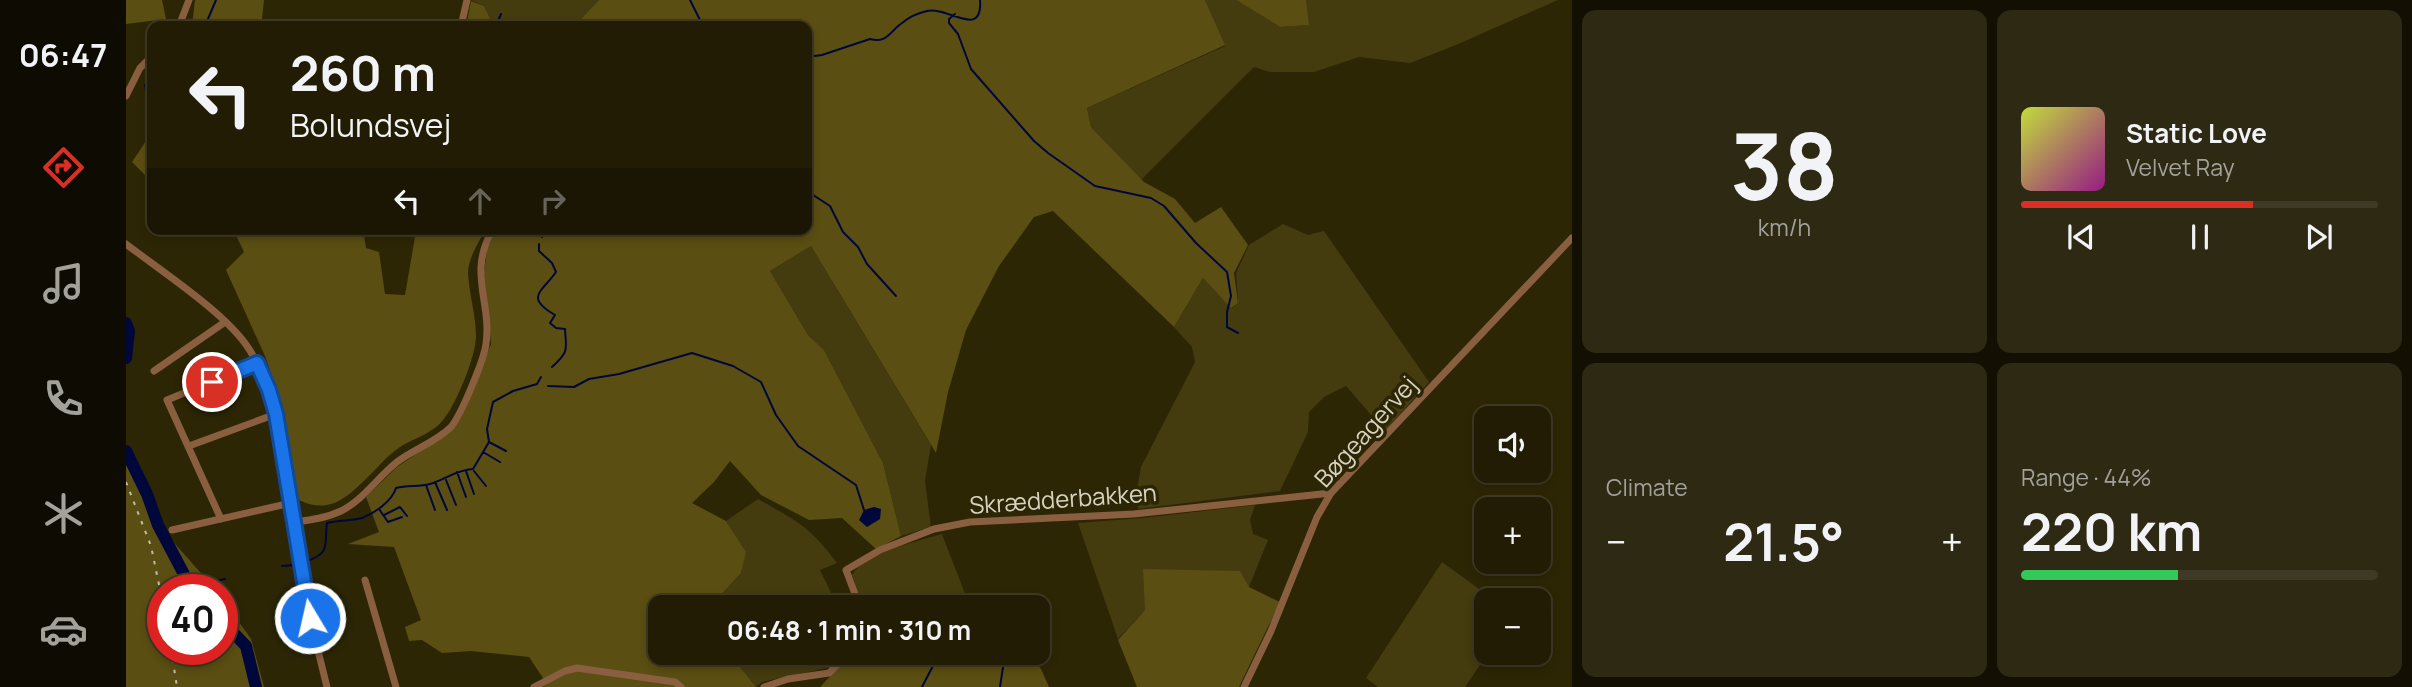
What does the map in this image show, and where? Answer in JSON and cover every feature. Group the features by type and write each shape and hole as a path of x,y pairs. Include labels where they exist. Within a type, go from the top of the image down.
{"street":[{"path":"181,21 189,0"},
{"path":"462,21 467,0"},
{"path":"126,96 140,68 147,61"},
{"path":"295,522 324,517 342,510 358,499 396,463 451,426 459,414 486,348 487,333 480,275 481,257 490,235"},
{"name":"Bøgeagervej","path":"1244,687 1271,631 1317,517 1331,493 1572,238"},
{"path":"126,244 225,322 248,348 257,363 276,414 310,618 327,687"},
{"path":"154,371 225,322"},
{"path":"221,519 167,400 257,363"},
{"path":"189,446 276,414"},
{"name":"Skrædderbakken","path":"855,595 846,570 880,550 934,529 970,522 1134,514 1331,493"},
{"path":"172,530 291,503"},
{"path":"365,580 396,687"},
{"path":"764,687 788,679 829,673 837,665"},
{"path":"534,687 565,671 582,668 675,682 681,687"}],"shaded area":[{"path":"126,0 162,0 166,19 126,24"},
{"path":"195,0 264,0 262,19 265,21 193,21"},
{"path":"471,0 599,0 579,21 492,21 484,6"},
{"path":"599,0 1205,0 1225,45 1087,108 1091,127 1144,182 1175,199 1195,223 1221,207 1248,245 1234,273 1238,303 1231,308 1203,278 1174,327 1053,211 1034,217 999,266 966,330 948,392 936,453 811,246 770,271 808,335 824,350 883,463 901,536 876,549 842,518 809,520 761,495 730,461 714,482 692,503 726,521 746,552 741,573 721,595 648,595 648,665 739,665 756,687 542,687 547,684 529,657 471,651 442,653 422,640 409,641 405,627 421,620 394,547 348,544 379,532 366,497 397,467 453,429 460,419 491,344 484,273 487,250 493,235 812,235 812,21 579,21"},
{"path":"1205,0 1236,0 1280,27 1308,25 1306,0 1558,0 1410,63 1359,57 1314,72 1270,72 1254,67 1141,180 1091,127 1087,108 1225,46"},
{"path":"1236,0 1306,0 1309,25 1280,27"},
{"path":"471,1 484,6 492,21 467,21"},
{"path":"147,140 147,177 132,162"},
{"path":"1283,224 1308,235 1324,231 1429,382 1385,431 1346,386 1324,397 1309,412 1308,432 1280,491 1138,509 1137,489 1141,467 1195,362 1192,347 1174,327 1203,278 1232,308 1238,303 1236,273 1249,245"},
{"path":"236,235 364,235 366,248 379,252 385,294 405,295 415,235 483,235 468,268 476,328 475,345 454,403 435,428 403,445 350,494 332,504 322,506 299,500 281,402 265,356 226,270 244,252"},
{"path":"811,246 931,445 925,481 931,527 901,536 883,463 824,350 808,335 770,271"},
{"path":"126,444 161,523 202,574 147,574 147,665 238,665 238,621 251,639 264,687 126,687"},
{"path":"758,499 802,525 837,563 820,570 832,595 721,595 741,573 745,552 726,521"},
{"path":"1255,505 1250,520 1253,534 1268,540 1249,587 1145,610 1118,639 1078,523"},
{"path":"874,507 881,509 880,519 867,527 859,520 864,510"},
{"path":"942,534 965,595 860,595 852,575 867,560"},
{"path":"1442,562 1478,588 1474,588 1474,665 1480,665 1465,687 1378,687 1366,678"},
{"path":"1143,569 1240,571 1249,587 1280,602 1239,687 1137,687 1118,640 1145,610"},
{"path":"739,665 834,665 762,682 756,687"},
{"path":"841,665 1038,665 1049,687 820,687"}],"waterway":[{"path":"207,21 216,0"},
{"path":"690,0 700,21"},
{"path":"812,56 870,39 880,40 907,19 927,11 962,19 976,18 980,0"},
{"path":"498,21 501,14"},
{"path":"955,14 949,19 949,23 958,34 971,69 1034,141 1095,186 1151,198 1164,206 1196,243 1227,272 1231,296 1227,327 1238,333"},
{"path":"147,84 147,95"},
{"path":"812,194 830,206 843,232 896,296"},
{"path":"539,244 539,251 552,263 556,272 541,290 538,299 540,304 555,315 550,323 556,328 565,329 566,350 552,367"},
{"path":"126,323 129,331 126,358"},
{"path":"548,386 574,387 589,379 619,374 692,353 733,366 761,382 776,415 798,446 856,485 864,510"},
{"path":"307,561 323,551 327,523 367,516 387,502 396,488 430,484 473,469 489,442 487,429 493,402 513,391 537,384 541,377"},
{"path":"489,442 506,451"},
{"path":"126,451 147,494 158,525 184,574"},
{"path":"483,452 500,462"},
{"path":"466,471 474,494"},
{"path":"474,471 486,486"},
{"path":"457,472 466,497"},
{"path":"446,480 456,505"},
{"path":"435,482 447,510"},
{"path":"426,485 435,510"},
{"path":"384,515 400,507 407,516"},
{"path":"379,509 388,522 402,517"},
{"path":"282,566 295,565"},
{"path":"238,638 246,646 256,687"},
{"path":"922,687 933,665"},
{"path":"1000,687 1004,665"}],"railway":[{"path":"126,482 151,546 157,574"},
{"path":"174,665 177,687"}],"route":[{"path":"212,382 257,363 269,390 276,414 310,618"}]}
